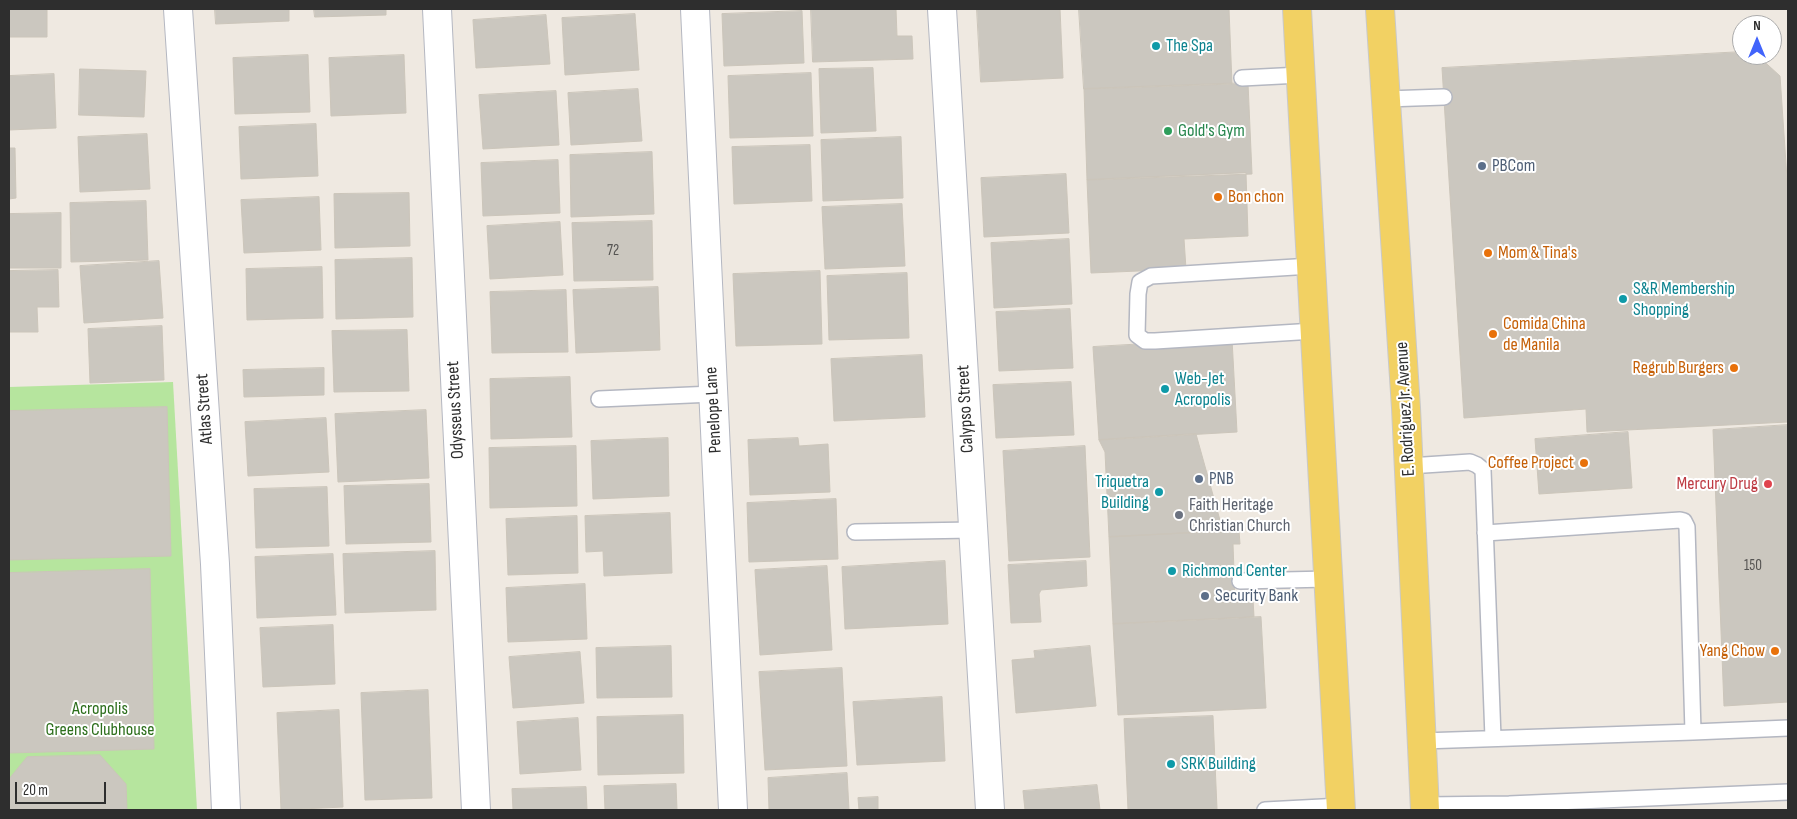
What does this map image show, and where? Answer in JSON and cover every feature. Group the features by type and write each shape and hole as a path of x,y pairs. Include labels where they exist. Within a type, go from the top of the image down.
{"main road":[{"path":"1296,9 1341,808"},
{"name":"E. Rodriguez Jr. Avenue","path":"1380,9 1409,466 1425,808"}],"street":[{"name":"Atlas Street","path":"178,9 215,564 226,810"},
{"name":"Odysseus Street","path":"437,9 476,810"},
{"name":"Penelope Lane","path":"695,9 733,810"},
{"name":"Calypso Street","path":"942,9 990,810"}],"lane":[{"path":"1242,78 1300,75"},
{"path":"1386,99 1444,97"},
{"path":"1311,266 1151,276 1140,282 1137,335 1145,341 1155,341 1314,331"},
{"path":"599,399 713,394"},
{"path":"1409,466 1470,462 1482,470 1493,738"},
{"path":"1485,532 1680,520 1684,522 1687,526 1693,732"},
{"path":"855,532 973,530"},
{"path":"1240,581 1328,579"},
{"path":"1422,741 1788,728"},
{"path":"1425,808 1648,804 1788,792"},
{"path":"1265,810 1341,808"}],"green space":[{"name":"Acropolis Greens Clubhouse","path":"173,382 197,810 9,810 9,387"}],"building":[{"path":"9,9 47,9 47,37 9,37"},
{"path":"215,9 289,9 289,21 216,24"},
{"path":"314,9 386,9 386,15 315,17"},
{"path":"811,9 896,9 897,36 912,36 913,59 813,62"},
{"path":"977,9 1060,9 1063,78 981,82"},
{"name":"The Spa","path":"1079,9 1229,9 1232,84 1084,89"},
{"path":"802,11 804,63 724,66 722,14"},
{"path":"635,14 639,70 565,75 562,18"},
{"path":"546,15 550,64 476,68 473,20"},
{"name":"S&R Membership Shopping","path":"1732,53 1732,65 1768,65 1780,76 1788,193 1788,422 1587,432 1586,409 1464,418 1442,68"},
{"path":"308,55 310,112 235,114 233,58"},
{"path":"404,55 406,113 331,116 329,58"},
{"path":"873,68 876,131 821,133 819,69"},
{"path":"80,69 146,71 144,117 79,115"},
{"path":"811,73 813,136 730,138 728,76"},
{"path":"54,74 56,128 9,130 9,76"},
{"name":"Gold's Gym","path":"1248,83 1252,174 1087,180 1084,89"},
{"path":"638,89 642,141 571,145 568,93"},
{"path":"556,91 559,145 483,149 479,95"},
{"path":"316,124 318,176 241,179 239,127"},
{"path":"147,134 150,189 80,192 78,137"},
{"path":"901,137 903,198 823,201 821,140"},
{"path":"810,145 812,201 734,204 732,147"},
{"path":"9,148 15,148 16,198 9,199"},
{"path":"652,152 654,214 571,217 570,155"},
{"path":"558,160 560,213 483,216 481,163"},
{"path":"1246,173 1248,236 1184,239 1186,269 1091,273 1087,180"},
{"path":"1066,174 1069,233 984,237 981,178"},
{"path":"409,193 410,246 335,248 334,194"},
{"path":"319,197 321,250 244,253 241,200"},
{"path":"146,201 148,260 71,262 70,203"},
{"path":"902,204 905,266 825,269 822,207"},
{"path":"61,213 61,268 9,268 9,214"},
{"path":"652,221 653,280 574,281 572,223"},
{"path":"560,222 563,275 490,279 487,226"},
{"path":"1069,239 1072,304 994,308 991,243"},
{"path":"412,258 413,317 336,319 335,260"},
{"path":"159,261 163,318 84,323 80,266"},
{"path":"322,267 323,318 247,320 246,269"},
{"path":"58,270 59,307 37,307 38,332 9,332 9,271"},
{"path":"820,271 822,344 736,346 733,274"},
{"path":"907,273 909,338 829,340 827,276"},
{"path":"658,287 660,350 576,353 573,290"},
{"path":"566,290 568,352 492,353 490,292"},
{"path":"1070,309 1073,368 999,371 996,312"},
{"path":"162,326 164,380 90,383 88,329"},
{"path":"407,330 409,391 334,392 332,331"},
{"name":"Web-Jet Acropolis","path":"1232,339 1237,432 1099,440 1093,347"},
{"path":"922,355 925,417 834,421 831,359"},
{"path":"324,368 324,395 244,397 243,370"},
{"path":"570,377 572,437 491,439 490,379"},
{"path":"1071,382 1074,435 996,438 993,385"},
{"path":"167,407 171,556 9,560 9,411"},
{"path":"426,410 429,478 338,482 335,414"},
{"path":"326,418 329,472 248,476 245,422"},
{"path":"1788,425 1788,702 1724,706 1713,430"},
{"name":"Coffee Project","path":"1628,432 1632,488 1539,494 1535,439"},
{"name":"Triquetra Building","path":"1196,434 1223,531 1109,537 1105,452 1099,440"},
{"path":"668,438 669,496 593,499 591,441"},
{"path":"798,438 799,446 828,444 830,492 750,495 748,440"},
{"path":"576,446 577,506 490,508 489,448"},
{"path":"1085,446 1090,557 1009,561 1003,451"},
{"path":"429,484 431,542 346,544 344,486"},
{"path":"327,487 329,546 256,548 254,489"},
{"path":"836,499 838,559 749,562 747,503"},
{"path":"670,513 672,573 604,576 603,551 586,552 585,516"},
{"path":"577,516 578,573 508,575 506,519"},
{"name":"Richmond Center","path":"1239,531 1240,544 1233,544 1235,599 1253,599 1254,617 1113,624 1109,537"},
{"path":"435,551 436,610 345,613 343,554"},
{"path":"333,554 336,615 257,618 255,557"},
{"path":"945,561 948,624 845,629 842,567"},
{"path":"1086,561 1087,586 1041,590 1039,594 1041,622 1011,623 1008,565"},
{"path":"827,566 832,650 760,655 755,570"},
{"path":"150,569 154,749 9,753 9,573"},
{"path":"585,584 587,639 508,642 506,588"},
{"path":"1261,617 1266,708 1118,715 1113,624"},
{"path":"333,625 335,684 263,687 260,628"},
{"path":"671,646 672,697 597,698 596,648"},
{"path":"1090,646 1096,706 1016,713 1012,660 1035,658 1034,651"},
{"path":"580,652 584,703 513,708 509,657"},
{"path":"842,668 847,766 765,770 759,672"},
{"path":"428,690 432,798 365,800 361,693"},
{"path":"942,697 945,761 857,765 853,702"},
{"path":"339,710 343,807 281,810 277,713"},
{"path":"683,715 684,773 598,775 597,717"},
{"name":"SRK Building","path":"1213,716 1217,809 1128,810 1124,719"},
{"path":"578,718 581,770 520,774 517,722"},
{"path":"100,755 126,784 127,810 9,810 9,779 27,757"},
{"path":"847,773 849,810 769,810 768,778"},
{"path":"676,784 677,810 605,810 604,786"},
{"path":"1097,785 1100,810 1025,810 1023,791"},
{"path":"586,787 587,810 513,810 512,789"},
{"path":"878,797 878,810 859,810 858,798"}],"place":[{"name":"The Spa","path":"1156,46"},
{"name":"Gold's Gym","path":"1168,131"},
{"name":"PBCom","path":"1482,166"},
{"name":"Bon chon","path":"1218,197"},
{"name":"Mom & Tina's","path":"1488,253"},
{"name":"S&R Membership Shopping","path":"1623,299"},
{"name":"Comida China de Manila","path":"1493,334"},
{"name":"Regrub Burgers","path":"1734,368"},
{"name":"Web-Jet Acropolis","path":"1165,389"},
{"name":"Coffee Project","path":"1584,463"},
{"name":"PNB","path":"1199,479"},
{"name":"Mercury Drug","path":"1768,484"},
{"name":"Triquetra Building","path":"1159,492"},
{"name":"Faith Heritage Christian Church","path":"1179,515"},
{"name":"Richmond Center","path":"1172,571"},
{"name":"Security Bank","path":"1205,596"},
{"name":"Yang Chow","path":"1775,651"},
{"name":"SRK Building","path":"1171,764"}]}
